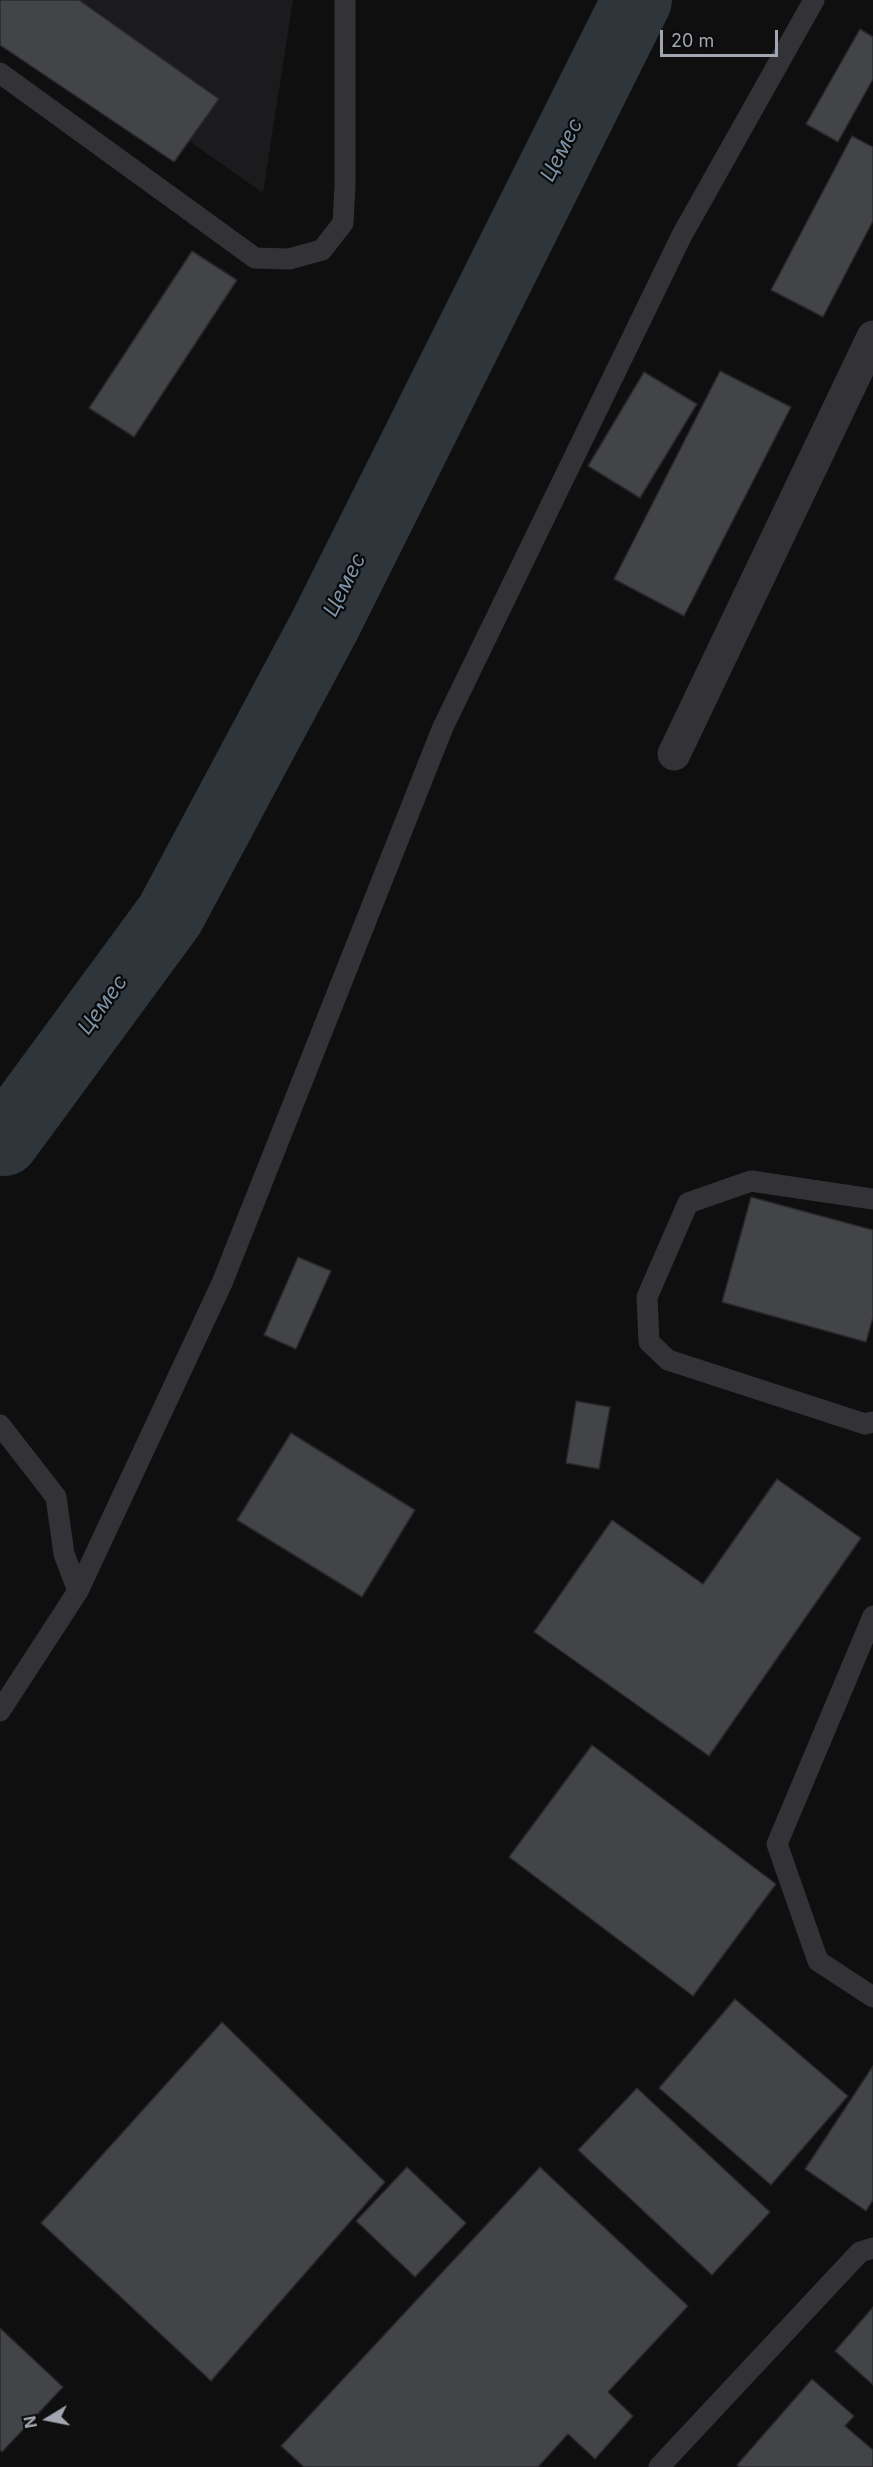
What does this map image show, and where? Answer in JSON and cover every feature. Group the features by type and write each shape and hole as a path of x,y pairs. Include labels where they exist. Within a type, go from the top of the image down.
{"street":[{"path":"674,754 873,337"}],"lane":[{"path":"0,73 255,258 289,259 322,250 343,223 345,0"},
{"path":"0,1711 78,1591 222,1283 443,727 682,235 814,0"},
{"path":"873,1199 751,1181 688,1203 647,1297 649,1342 668,1360 865,1424 873,1422"},
{"path":"0,1425 56,1497 64,1554 78,1591"},
{"path":"873,1616 777,1844 818,1961 873,1997"},
{"path":"659,2467 860,2252 873,2248"}],"shaded area":[{"path":"0,0 293,0 263,193 0,8"}],"building":[{"path":"0,0 79,0 219,99 174,162 0,45"},
{"path":"860,29 873,37 873,79 838,142 806,124"},
{"path":"852,136 873,147 873,221 823,317 771,290"},
{"path":"192,251 237,280 134,437 89,408"},
{"path":"720,371 791,407 684,616 614,579"},
{"path":"644,372 697,404 640,498 588,466"},
{"path":"751,1197 873,1230 873,1317 866,1342 722,1302"},
{"path":"298,1257 331,1271 296,1349 264,1335"},
{"path":"576,1401 610,1407 599,1469 566,1463"},
{"path":"291,1433 415,1510 362,1597 237,1520"},
{"path":"777,1479 861,1538 709,1756 534,1632 612,1520 703,1584"},
{"path":"592,1745 776,1884 693,1996 509,1857"},
{"path":"735,1999 848,2096 771,2185 659,2088"},
{"path":"222,2022 385,2182 211,2381 41,2223"},
{"path":"873,2066 873,2200 866,2211 805,2169"},
{"path":"637,2088 770,2212 712,2275 578,2150"},
{"path":"407,2167 466,2223 415,2277 356,2221"},
{"path":"540,2167 688,2306 608,2392 633,2416 595,2459 568,2434 538,2467 304,2467 281,2446"},
{"path":"873,2307 873,2385 835,2351"},
{"path":"0,2328 63,2387 2,2452 0,2450"},
{"path":"812,2379 854,2416 845,2426 873,2450 873,2467 739,2467 737,2465"}],"waterway":[{"name":"Цемес","path":"4,1141 170,915 325,625 637,0"}]}
